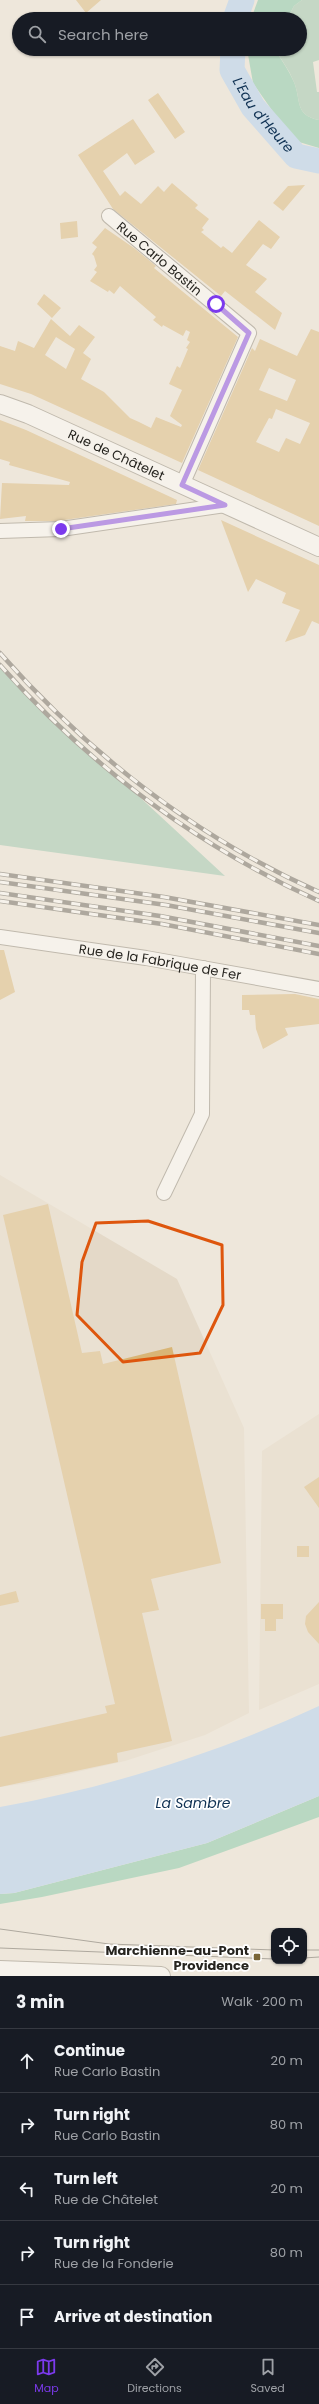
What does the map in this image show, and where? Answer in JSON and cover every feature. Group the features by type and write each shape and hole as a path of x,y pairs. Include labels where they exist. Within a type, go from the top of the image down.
{"main road":[{"name":"Rue de Châtelet","path":"0,404 28,414 319,547"},
{"path":"0,1970 160,1976"}],"street":[{"name":"Rue Carlo Bastin","path":"109,216 249,333 182,485"},
{"path":"0,531 61,529 225,505"},
{"name":"Rue de la Fabrique de Fer","path":"0,937 203,968 319,990"},
{"path":"164,1193 202,1114 203,968"}],"highlighted area":[{"path":"148,1221 222,1245 223,1305 200,1353 123,1362 77,1315 82,1262 96,1223"}],"shaded area":[{"path":"0,1175 177,1279 244,1428 249,1713 205,1735 125,1761 29,1783 0,1787"},
{"path":"319,1414 319,1684 259,1710 262,1451"}],"green space":[{"path":"258,0 302,0 294,6 291,12 254,12"},
{"path":"302,0 319,0 319,60 313,62 317,92 319,92 319,120 311,118 302,110 296,87 286,66 279,56 307,56 307,12 291,12 294,6"},
{"path":"248,56 279,56 296,87 302,110 311,118 319,120 319,148 299,142 278,119 253,83"},
{"path":"0,668 225,876 0,845"},
{"path":"319,1796 319,1817 179,1868 42,1897 0,1904 0,1894 14,1893 207,1843"}],"water":[{"name":"La Sambre","path":"319,1706 319,1796 207,1843 14,1893 0,1894 0,1807 41,1799 123,1779 163,1767 242,1739"}],"building":[{"path":"76,0 101,0 87,12 85,12"},
{"path":"158,93 185,132 175,139 148,100"},
{"path":"133,119 155,152 135,165 127,153 103,171 120,196 125,191 141,204 158,186 164,192 172,183 198,205 195,208 209,219 202,228 204,230 201,232 221,248 223,246 232,253 259,220 280,237 271,249 263,244 246,265 267,279 255,292 282,313 275,330 225,291 221,296 113,209 78,155"},
{"path":"305,185 283,211 273,203 288,186"},
{"path":"77,221 78,237 61,239 60,223"},
{"path":"105,228 134,248 156,266 154,268 238,337 182,463 31,394 0,384 0,346 15,351 18,341 34,348 51,319 70,336 79,325 95,337 83,353 91,359 81,379 104,392 130,418 151,428 156,417 181,427 182,425 170,416 182,390 169,384 177,366 180,368 188,349 186,348 190,342 187,340 190,332 186,330 183,336 163,325 162,327 153,320 156,317 120,286 114,294 90,281 97,272 94,270 97,266 92,254 97,247 92,243","holes":["56,337 75,349 66,369 45,355"]},
{"path":"44,294 61,308 52,318 37,304"},
{"path":"311,329 319,332 319,526 198,470 252,348 255,351 260,339 297,356","holes":["269,368 296,380 287,401 259,390","276,409 310,423 300,444 286,438 279,452 256,442 269,418 272,419"]},
{"path":"0,420 26,430 177,500 176,504 57,521 25,521 26,516 0,519 2,483 69,485 70,482 9,465 10,462 0,459"},
{"path":"221,520 319,565 319,624 312,621 305,635 285,642 300,610 282,603 286,593 256,579 248,592"},
{"path":"0,950 4,950 15,992 0,1000"},
{"path":"295,994 319,999 319,1024 285,1028 288,1035 263,1049 256,1029 255,1015 250,1015 249,1010 242,1010 242,995"},
{"path":"48,1204 82,1353 100,1351 103,1364 172,1347 221,1563 151,1579 159,1610 142,1613 172,1741 117,1753 118,1762 0,1787 0,1737 107,1713 105,1706 115,1704 3,1215"},
{"path":"319,1477 319,1508 304,1487"},
{"path":"297,1546 309,1546 309,1557 297,1557"},
{"path":"16,1591 19,1602 0,1606 0,1595"},
{"path":"319,1602 319,1644 308,1632 305,1624 306,1616"},
{"path":"261,1604 283,1604 283,1619 276,1619 276,1631 265,1631 265,1619 261,1619"}],"waterway":[{"name":"L'Eau d'Heure","path":"238,12 242,0"},
{"name":"L'Eau d'Heure","path":"233,56 232,70 253,107 296,156 319,161"}],"tram line":[{"path":"0,1929 109,1944 271,1950"},
{"path":"0,1948 271,1959"},
{"path":"307,1950 319,1950"},
{"path":"307,1958 319,1957"}],"railway":[{"path":"0,653 34,690 70,725 108,759 147,790 187,819 230,846 319,892"},
{"path":"0,665 34,702 70,736 147,800 188,829 230,855 319,901"},
{"path":"0,874 164,897 319,925"},
{"path":"0,882 166,905 319,933"},
{"path":"0,893 160,916 319,946"},
{"path":"0,901 162,924 319,954"}],"place":[{"name":"Marchienne-au-Pont Providence","path":"257,1957"}],"route":[{"path":"61,529 225,505 182,485 249,333 216,304"}]}
